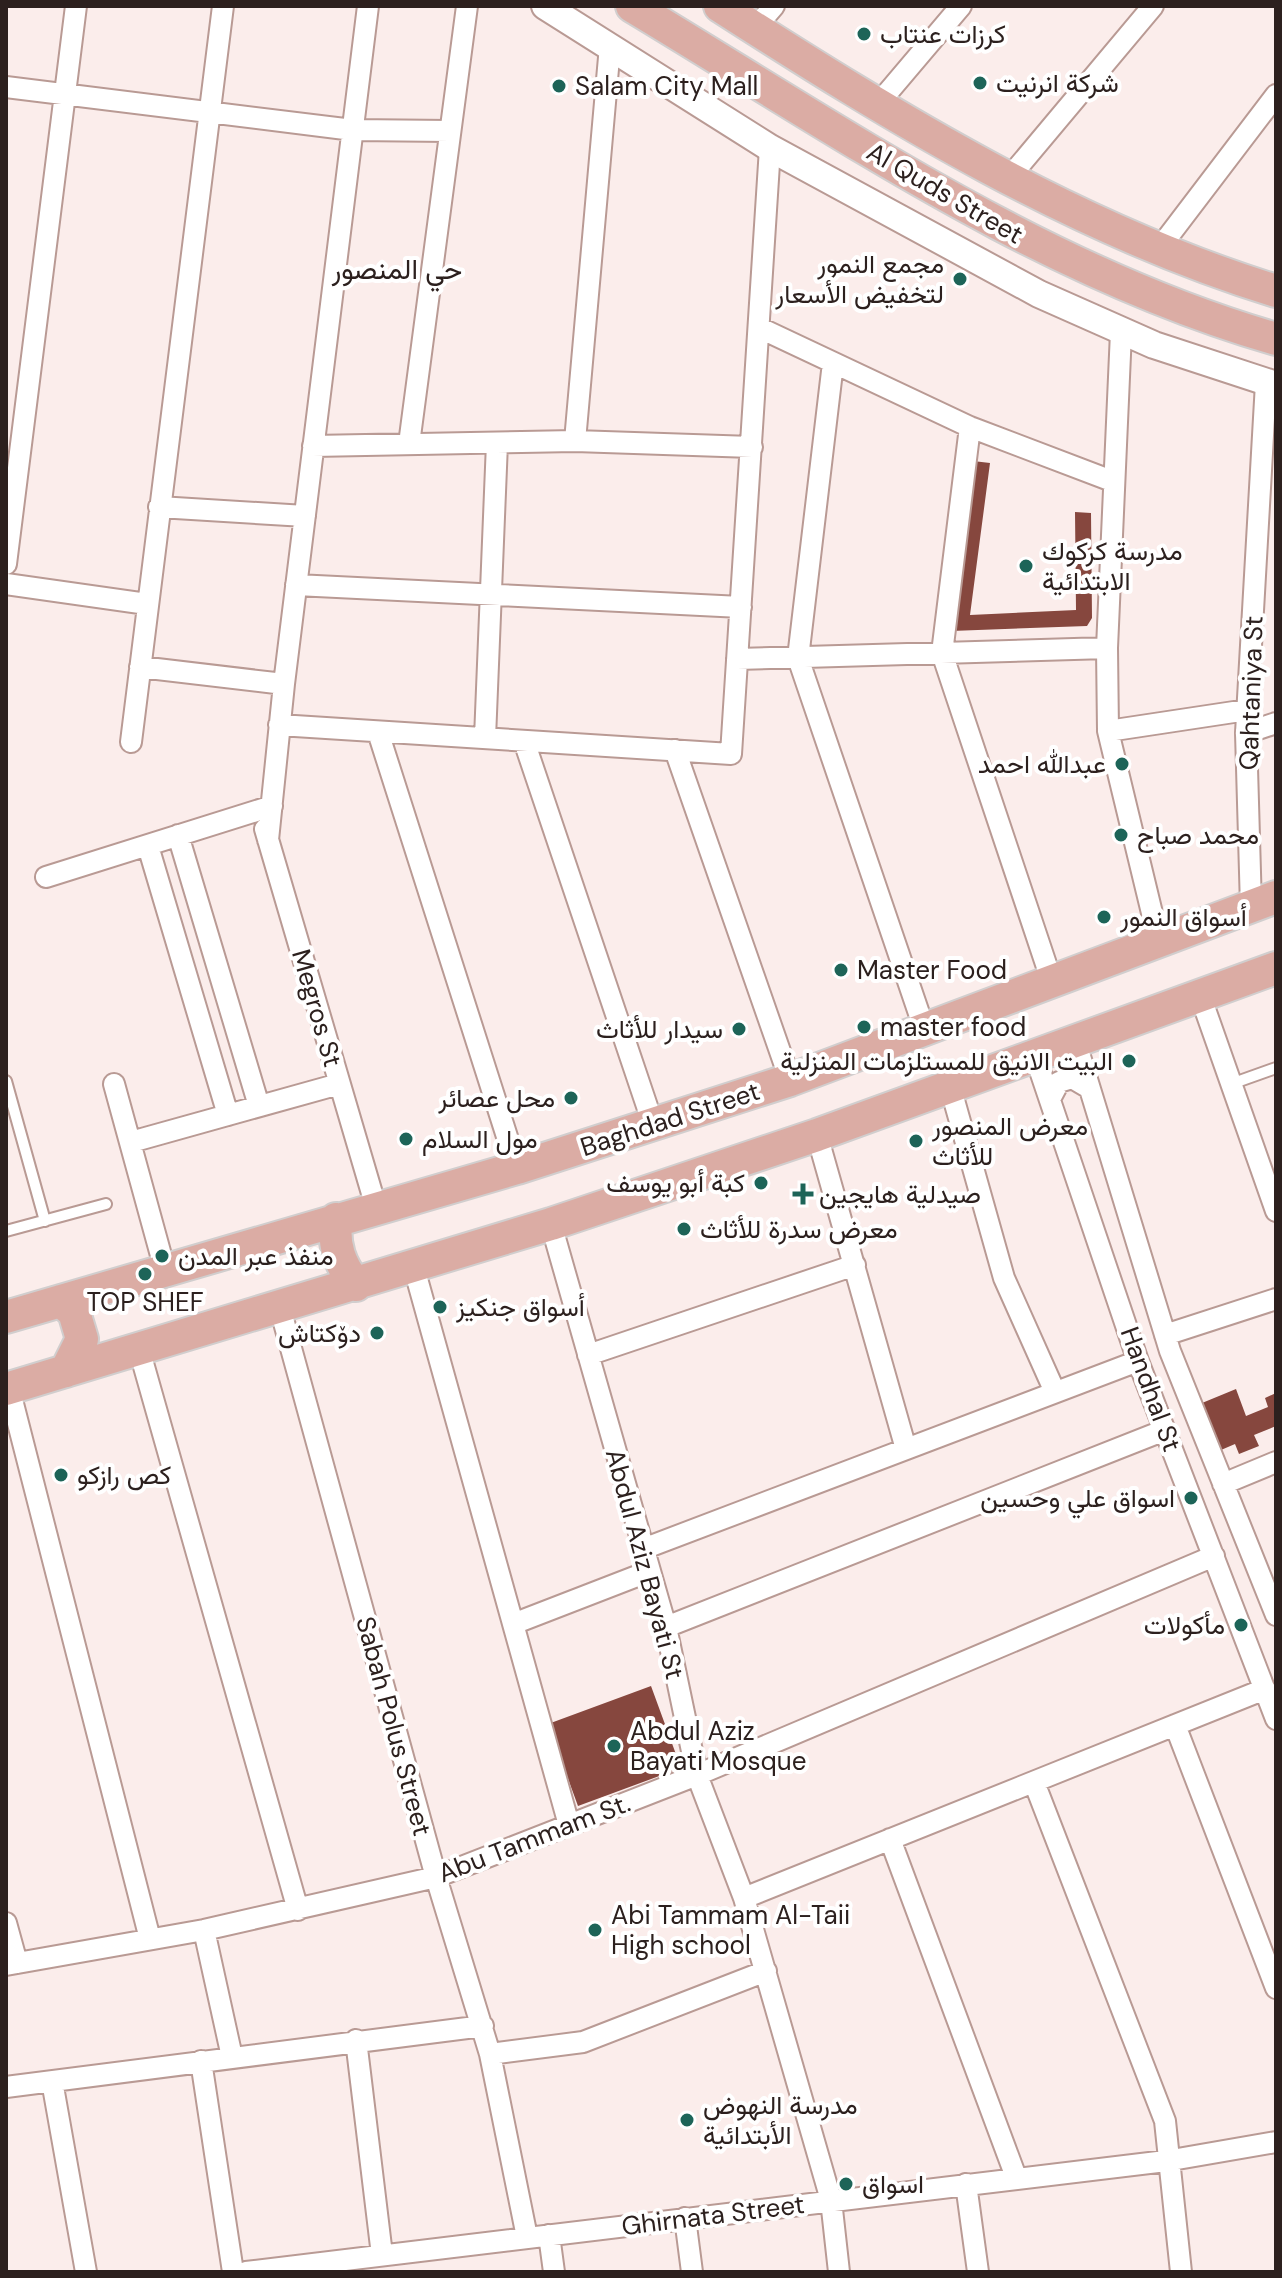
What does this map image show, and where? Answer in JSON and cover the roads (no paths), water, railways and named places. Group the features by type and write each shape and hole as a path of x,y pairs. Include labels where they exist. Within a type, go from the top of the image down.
{"main road":[{"name":"Al Quds Street","path":"632,6 1036,245 1124,287 1217,322 1276,339"},
{"name":"Al Quds Street","path":"724,7 764,17 840,81 1008,179 1158,250 1276,291"},
{"path":"819,119 840,81"},
{"name":"Baghdad Street","path":"6,1317 517,1168 790,1080 1264,902"},
{"path":"7,1388 414,1268 551,1224 817,1135 1276,968"},
{"path":"336,1219 340,1261 356,1285"},
{"path":"61,1301 74,1312 82,1339 66,1371"}],"street":[{"path":"6,564 76,6"},
{"path":"131,742 223,6"},
{"path":"46,877 265,808 279,725 368,6"},
{"path":"409,444 467,6"},
{"path":"545,6 770,148 1039,294 1121,332 1271,384"},
{"path":"878,104 961,6"},
{"path":"1008,179 1153,6"},
{"path":"575,441 610,46"},
{"path":"6,87 353,130 450,131"},
{"path":"1158,250 1276,95"},
{"path":"279,725 731,754 770,148"},
{"path":"760,328 970,427 1112,481"},
{"path":"1121,332 1112,481 1108,731 1159,942"},
{"path":"833,363 798,658 925,1031"},
{"name":"Qahtaniya St","path":"1264,902 1246,733 1271,384"},
{"path":"970,427 942,653 1052,982"},
{"path":"313,446 575,441 752,447"},
{"path":"485,738 497,443"},
{"path":"159,507 305,516"},
{"path":"6,584 147,604"},
{"path":"296,585 741,607"},
{"path":"737,659 1107,648"},
{"path":"140,667 284,684"},
{"path":"1108,731 1247,710"},
{"path":"1246,733 1276,723"},
{"path":"378,732 517,1168"},
{"path":"524,741 653,1124"},
{"path":"675,750 790,1080"},
{"name":"Megros St","path":"265,808 268,840 376,1207"},
{"path":"178,835 259,1106"},
{"path":"148,846 228,1115"},
{"path":"1200,995 1231,1084 1269,1169 1276,1211"},
{"name":"Handhal St","path":"1075,1040 1165,1335 1273,1608"},
{"name":"Handhal St","path":"1035,1056 1138,1361 1276,1719"},
{"path":"1051,1097 1059,1082 1072,1078 1089,1088"},
{"path":"114,1084 165,1270"},
{"path":"131,1142 339,1084"},
{"path":"950,1086 1004,1278 1055,1392"},
{"path":"817,1135 906,1449"},
{"name":"Abdul Aziz Bayati St","path":"551,1224 666,1627 697,1775 744,1898 831,2200 839,2272"},
{"path":"588,1355 855,1265"},
{"path":"414,1268 569,1825"},
{"path":"1165,1335 1276,1299"},
{"name":"Sabah Polus Street","path":"280,1308 436,1877 483,2026 527,2237"},
{"path":"139,1349 298,1910"},
{"path":"643,1549 1138,1361"},
{"path":"7,1388 150,1939"},
{"path":"666,1627 1165,1430"},
{"path":"1223,1484 1276,1462"},
{"name":"Abu Tammam St.","path":"11,1964 204,1930 436,1877 697,1775 1214,1556"},
{"path":"513,1624 650,1571"},
{"path":"1235,1612 1273,1608"},
{"path":"744,1898 1265,1689"},
{"path":"1175,1725 1276,1988"},
{"path":"1034,1782 1165,2121 1166,2161 1181,2272"},
{"path":"890,1839 1016,2177"},
{"path":"6,1923 11,1964"},
{"path":"204,1930 232,2057"},
{"path":"490,2054 583,2042 766,1971"},
{"path":"6,2087 483,2026"},
{"path":"356,2040 382,2255"},
{"path":"201,2061 233,2272"},
{"path":"52,2081 86,2272"},
{"name":"Ghirnata Street","path":"246,2272 1166,2161 1276,2142"},
{"path":"966,2184 978,2272"},
{"path":"685,2218 692,2272"},
{"path":"549,2235 554,2272"}],"lane":[{"path":"1231,1084 1276,1068"},
{"path":"6,1081 45,1221"},
{"path":"6,1231 106,1204"}],"place":[{"name":"كرزات عنتاب","path":"864,34"},
{"name":"شركة انرنيت","path":"980,83"},
{"name":"Salam City Mall","path":"559,86"},
{"name":"مجمع النمور لتخفيض الأسعار","path":"960,279"},
{"name":"مدرسة كركوك الابتدائية","path":"1026,566"},
{"name":"عبدالله احمد","path":"1122,764"},
{"name":"محمد صباح","path":"1121,835"},
{"name":"أسواق النمور","path":"1104,917"},
{"name":"Master Food","path":"841,970"},
{"name":"master food","path":"864,1027"},
{"name":"سيدار للأثاث","path":"739,1029"},
{"name":"البيت الانيق للمستلزمات المنزلية","path":"1129,1061"},
{"name":"محل عصائر","path":"571,1098"},
{"name":"مول السلام","path":"406,1139"},
{"name":"معرض المنصور للأثاث","path":"916,1141"},
{"name":"كبة أبو يوسف","path":"761,1183"},
{"name":"صيدلية هايجين","path":"803,1194"},
{"name":"معرض سدرة للأثاث","path":"684,1229"},
{"name":"منفذ عبر المدن","path":"162,1256"},
{"name":"TOP SHEF","path":"145,1274"},
{"name":"أسواق جنكيز","path":"440,1307"},
{"name":"دۆکتاش","path":"377,1333"},
{"name":"كص رازكو","path":"61,1475"},
{"name":"اسواق علي وحسين","path":"1191,1498"},
{"name":"مأكولات","path":"1241,1625"},
{"name":"Abdul Aziz Bayati Mosque","path":"614,1746"},
{"name":"Abi Tammam Al-Taii High school","path":"595,1930"},
{"name":"مدرسة النهوض الأبتدائية","path":"687,2120"},
{"name":"اسواق","path":"846,2184"}],"district":[{"name":"حي المنصور","path":"397,269"}]}
